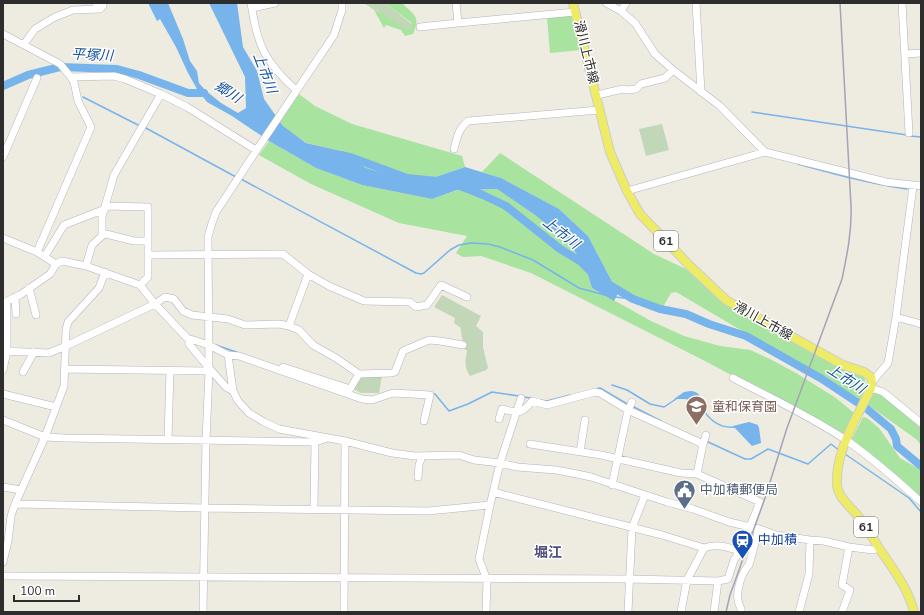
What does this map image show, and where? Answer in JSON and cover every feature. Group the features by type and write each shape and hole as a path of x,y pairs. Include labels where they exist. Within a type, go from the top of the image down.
{"main road":[{"name":"滑川上市線","path":"573,3 610,152 627,191 640,214 726,300 843,365 864,372 871,377 872,385"},
{"name":"61","path":"872,385 846,441 840,459 837,484 838,491 842,498 862,520 906,590 914,612"}],"street":[{"path":"24,44 35,29 40,25 73,10 100,9 103,6 96,3"},
{"path":"275,3 252,5 256,34 262,50 280,75 296,91"},
{"path":"204,612 206,440 209,370 208,237 216,212 334,35 342,10 342,3"},
{"path":"456,3 458,23"},
{"path":"606,3 621,11 635,23 655,54 673,70 720,106 765,152"},
{"path":"621,11 626,3"},
{"path":"696,3 701,92"},
{"path":"902,3 909,133"},
{"path":"420,27 575,12"},
{"path":"3,34 60,64 74,82 78,101 91,127 37,252"},
{"path":"905,54 921,53"},
{"path":"597,95 623,89 636,89 641,84 665,78 673,70"},
{"path":"70,76 114,76 125,79 187,107 257,149"},
{"path":"3,157 37,78"},
{"path":"86,266 92,245 102,236 102,217 114,175 161,94"},
{"path":"454,149 458,133 463,125 468,121 599,110"},
{"path":"627,191 765,152 856,176 886,182 921,186"},
{"path":"913,186 896,317 888,363 872,385 883,392 921,423"},
{"path":"44,256 64,225 105,207 148,207 148,277 140,285"},
{"path":"102,233 134,241 148,241"},
{"path":"3,238 37,252 56,264"},
{"path":"148,255 283,254 308,274 329,286 364,301 410,302 416,307 427,305 441,284 467,297"},
{"path":"3,370 7,306 4,303 50,274 56,264 62,261 86,266 140,285 155,304 189,339 209,345 228,355 240,354 362,399 372,400 393,393 430,395 424,421"},
{"path":"3,562 8,541 11,516 15,504 45,437 64,386 68,322 99,288 105,272"},
{"path":"289,326 308,274"},
{"path":"29,288 36,315"},
{"path":"15,297 16,314"},
{"path":"5,351 49,353 155,304 165,297 174,299 184,311 201,316 228,319 245,325 279,324 289,326 299,330 313,345 336,358 359,374 392,374 395,372 403,350 429,340 463,346"},
{"path":"896,317 921,324"},
{"path":"189,339 190,344 209,370 226,387 233,391"},
{"path":"23,372 34,352"},
{"path":"228,355 233,391 238,401 250,413 279,429 392,453 422,456 459,455 474,460 500,463 517,467 556,470 577,474 694,509 729,522 759,529 776,535 824,541 849,547 873,550 879,548"},
{"path":"283,367 350,389 359,374"},
{"path":"65,369 209,370"},
{"path":"168,439 170,370"},
{"path":"733,378 810,418 846,441 921,502"},
{"path":"500,419 502,409 516,413 526,409 532,401 547,405 594,392 600,393 628,410 703,444"},
{"path":"3,394 56,408"},
{"path":"486,612 486,580 479,559 500,463 521,398"},
{"path":"612,485 628,410 632,402"},
{"path":"3,420 45,437 315,442 328,439"},
{"path":"580,452 585,420"},
{"path":"697,474 706,435"},
{"path":"314,506 315,442"},
{"path":"344,612 345,442"},
{"path":"3,576 486,580 629,579 718,582 728,579 734,560 740,551 751,527 760,502 697,474 681,473 601,455 530,444"},
{"path":"418,477 419,464 422,456"},
{"path":"3,487 21,490"},
{"path":"493,492 662,535 704,548 715,545 740,551"},
{"path":"628,612 632,528 645,495"},
{"path":"15,504 428,511 490,505"},
{"path":"741,612 741,608 737,602 738,589 746,568 749,565 759,529"},
{"path":"799,612 809,574 810,540"},
{"path":"842,612 850,590 842,585 849,547"},
{"path":"681,612 687,580 704,548"},
{"path":"714,612 718,582"}],"green space":[{"path":"364,3 385,3 413,25 408,30"},
{"path":"385,3 402,3 413,13 416,23 413,34 405,36 401,30 386,25 384,28 374,10 413,24"},
{"path":"573,15 581,50 550,53 547,17"},
{"path":"299,94 315,106 352,124 462,156 465,167 418,183 366,168 341,151 307,143 284,128 280,121"},
{"path":"662,124 669,150 646,156 639,129"},
{"path":"269,141 316,168 362,185 432,199 458,190 497,189 535,215 569,242 587,272 592,288 651,321 684,336 720,346 750,350 796,373 836,398 854,413 844,435 705,361 531,273 481,256 463,257 456,253 467,236 399,223 311,184 259,155"},
{"path":"500,153 654,254 686,269 717,297 733,309 784,335 832,364 864,377 866,384 873,392 885,396 921,425 921,445 916,439 868,405 676,292 671,293 660,312 618,293 588,236 559,209 501,178 482,172"},
{"path":"442,295 481,316 476,326 483,332 483,347 488,368 486,370 470,376 468,373 466,364 467,351 463,347 461,328 454,323 455,318 434,307"},
{"path":"361,376 382,376 379,393 361,393 352,388"},
{"path":"863,417 867,418 879,428 900,458 921,470 921,497 852,439"}],"water":[{"path":"148,3 168,3 183,39 190,61 197,71 199,83 221,103 238,113 246,108 245,77 209,3 237,3 243,47 257,71 264,99 283,126 306,143 341,151 366,168 418,183 465,167 501,178 559,209 588,236 618,293 614,301 592,288 587,272 570,243 535,215 497,189 457,190 432,199 362,185 316,168 269,141 232,116 207,102 197,89 160,19 157,21"},
{"path":"684,392 696,392 699,395 701,405 688,399 674,399"},
{"path":"749,422 758,425 760,434 761,443 752,446 733,426"}],"waterway":[{"name":"平塚川","path":"3,86 28,75 60,67 117,69 139,75 188,93 204,93"},
{"path":"83,97 140,126"},
{"path":"752,112 907,135"},
{"path":"144,127 236,177"},
{"path":"910,136 921,137"},
{"name":"上市川","path":"341,155 407,178 437,181"},
{"path":"798,164 866,182 907,189"},
{"path":"241,179 416,273 424,273 450,250 459,245 471,243 488,244 533,260 579,288 605,295"},
{"name":"上市川","path":"460,186 506,206 560,249 580,261 589,270"},
{"name":"上市川","path":"608,284 633,299 660,309 686,314 709,324 746,336 822,379 867,409 891,429 896,439 897,446 921,466"},
{"name":"上市川","path":"615,297 633,299"},
{"path":"216,345 239,353"},
{"path":"612,385 627,390 650,404 664,407 676,399"},
{"path":"595,389 600,388 629,405"},
{"path":"432,394 435,394 449,411 468,404 492,392 519,396"},
{"path":"540,400 547,401 570,395"},
{"path":"523,397 531,398"},
{"path":"700,404 706,414 714,422 724,426 736,427"},
{"path":"632,406 661,421"},
{"path":"706,441 745,459 751,459 768,449 808,464 831,444 840,451"},
{"path":"845,454 909,498 921,512"}],"railway":[{"path":"726,612 730,595 765,498 787,428 842,279 846,261 850,234 851,206 840,3"}],"place":[{"name":"童和保育園","path":"697,426"},
{"name":"中加積郵便局","path":"684,510"},
{"name":"中加積","path":"743,560"}],"district":[{"name":"堀江","path":"548,552"}],"water label":[{"name":"郷川","path":"228,92"}]}
